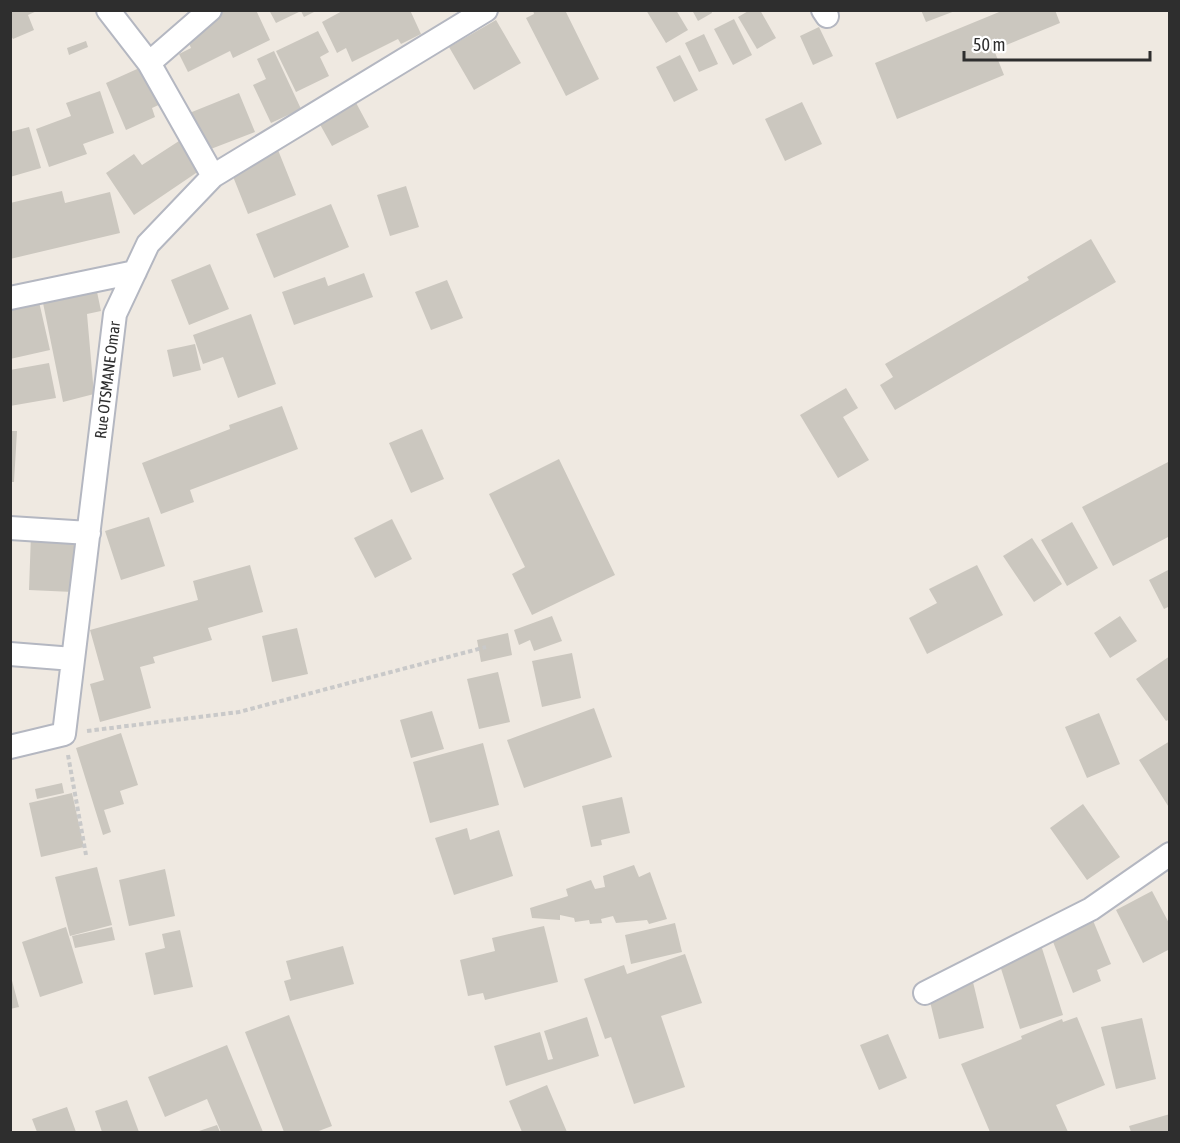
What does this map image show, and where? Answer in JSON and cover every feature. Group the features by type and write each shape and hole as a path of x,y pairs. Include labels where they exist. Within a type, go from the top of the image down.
{"street":[{"path":"108,10 149,63 213,176"},
{"path":"149,63 210,10"},
{"name":"Rue OTSMANE Omar","path":"64,734 115,314 148,244 213,176 486,10"},
{"path":"10,298 135,272"},
{"path":"10,528 89,533"},
{"path":"10,654 73,659"},
{"path":"10,747 64,734"},
{"path":"925,993 1091,909 1170,854"}],"path":[{"path":"86,855 64,734 239,712 486,647"}],"building":[{"path":"10,10 39,10 28,15 34,30 13,39 10,34"},
{"path":"222,10 256,10 270,40 233,58 230,51 188,72 179,54 191,48 183,30"},
{"path":"269,10 318,10 304,17 301,11 276,23"},
{"path":"344,10 410,10 421,34 401,44 398,39 352,62 346,48 337,53 322,22"},
{"path":"533,10 565,10 599,79 566,96 526,18 534,14"},
{"path":"646,10 676,10 688,30 666,43"},
{"path":"692,10 711,10 712,13 698,21"},
{"path":"750,10 760,10 776,38 757,49 738,17"},
{"path":"921,10 955,10 955,11 926,22"},
{"path":"1004,10 1055,10 1060,23 994,50 1004,75 897,119 875,63"},
{"path":"734,19 752,55 733,65 714,29"},
{"path":"496,20 521,63 474,90 449,47"},
{"path":"819,27 833,56 813,65 800,36"},
{"path":"318,31 329,52 320,57 329,76 296,92 276,51"},
{"path":"704,34 718,64 699,72 685,43"},
{"path":"86,41 88,47 69,55 67,48"},
{"path":"274,51 301,109 271,123 253,85 266,79 257,59"},
{"path":"680,55 698,90 674,102 656,67"},
{"path":"146,65 163,103 152,108 155,117 126,130 106,83"},
{"path":"100,91 114,133 83,144 87,154 49,167 36,129 71,116 66,103"},
{"path":"239,93 255,132 203,152 187,114"},
{"path":"354,99 369,127 332,146 317,119"},
{"path":"802,102 822,144 785,161 765,119"},
{"path":"29,127 41,168 10,177 10,132"},
{"path":"179,141 199,171 134,215 106,173 134,154 142,165"},
{"path":"278,150 296,195 248,214 230,169"},
{"path":"406,186 419,227 390,236 377,195"},
{"path":"62,191 65,203 110,192 120,233 10,259 10,203"},
{"path":"331,204 349,247 274,278 256,234"},
{"path":"1091,239 1116,282 895,410 880,385 893,377 885,364 1029,280 1027,277"},
{"path":"210,264 229,309 189,325 171,280"},
{"path":"364,273 373,297 294,325 282,292 325,277 328,286"},
{"path":"447,280 463,318 431,330 415,292"},
{"path":"96,287 101,311 87,314 94,394 63,402 42,298"},
{"path":"37,293 50,350 10,359 10,299"},
{"path":"251,314 276,384 238,398 223,357 203,364 193,335"},
{"path":"195,344 201,370 173,377 167,350"},
{"path":"49,363 56,398 10,406 10,370"},
{"path":"846,388 858,408 843,417 869,460 838,478 800,415"},
{"path":"282,406 298,449 190,490 194,502 161,514 142,463 230,429 229,425"},
{"path":"422,429 444,479 411,493 389,443"},
{"path":"10,431 17,431 14,482 10,482"},
{"path":"559,459 615,575 532,615 512,574 525,567 489,494"},
{"path":"1170,461 1170,536 1113,566 1082,507"},
{"path":"149,517 165,566 121,580 105,531"},
{"path":"392,519 412,559 375,578 354,538"},
{"path":"1072,522 1098,568 1067,586 1041,540"},
{"path":"31,534 75,536 73,592 29,590"},
{"path":"1032,538 1062,584 1034,602 1003,556"},
{"path":"250,565 263,612 208,628 212,640 153,657 155,663 140,667 151,708 100,722 90,684 104,680 90,630 198,600 193,581"},
{"path":"977,565 1003,615 927,654 909,618 937,603 929,589"},
{"path":"1170,569 1170,606 1164,609 1149,580"},
{"path":"552,616 562,641 534,651 530,640 519,645 514,630"},
{"path":"1120,616 1137,641 1110,658 1094,633"},
{"path":"297,628 308,674 272,682 262,636"},
{"path":"508,633 512,655 481,662 477,640"},
{"path":"572,653 581,698 542,707 532,661"},
{"path":"1170,656 1170,719 1166,721 1136,679"},
{"path":"498,672 510,722 479,729 467,679"},
{"path":"594,708 612,757 524,788 507,740"},
{"path":"432,711 444,749 411,758 400,720"},
{"path":"1099,713 1120,764 1087,778 1065,727"},
{"path":"121,733 138,785 120,791 124,804 104,810 111,832 103,835 76,748"},
{"path":"1170,741 1170,809 1139,760"},
{"path":"483,743 499,805 430,823 413,762"},
{"path":"62,783 64,793 37,799 35,789"},
{"path":"72,793 84,847 41,857 29,803"},
{"path":"622,797 630,833 601,840 602,845 591,847 582,806"},
{"path":"1083,804 1120,857 1087,880 1050,828"},
{"path":"467,828 470,840 499,830 513,876 454,895 435,838"},
{"path":"634,865 639,877 650,872 667,919 649,924 647,920 616,923 613,916 601,919 602,923 590,924 589,920 575,922 574,918 560,915 560,920 532,918 530,908 568,896 566,889 591,880 595,889 605,887 603,876"},
{"path":"97,867 112,925 70,936 55,877"},
{"path":"165,869 175,916 129,926 119,880"},
{"path":"1152,891 1170,925 1170,949 1143,963 1116,910"},
{"path":"1092,918 1111,964 1097,970 1101,981 1073,993 1050,934"},
{"path":"675,923 682,952 631,964 625,935"},
{"path":"544,926 558,982 485,1000 483,993 468,996 460,960 495,951 492,938"},
{"path":"66,927 83,983 40,997 22,942"},
{"path":"112,927 115,940 75,948 72,936"},
{"path":"180,930 193,987 154,995 145,953 165,948 162,934"},
{"path":"1041,945 1063,1015 1020,1029 998,959"},
{"path":"343,946 354,984 290,1001 284,981 291,979 286,961"},
{"path":"685,954 702,1003 661,1016 685,1087 634,1104 611,1037 605,1039 584,979 624,965 627,974"},
{"path":"10,973 19,1007 10,1009"},
{"path":"973,982 984,1028 939,1039 928,993"},
{"path":"289,1015 332,1126 316,1132 284,1132 245,1032"},
{"path":"587,1017 599,1056 506,1086 494,1046 540,1032 548,1060 553,1059 544,1031"},
{"path":"1077,1017 1105,1085 1056,1105 1068,1132 990,1132 961,1064 1022,1039 1021,1036 1062,1019 1063,1022"},
{"path":"1142,1018 1156,1079 1116,1089 1101,1027"},
{"path":"888,1034 907,1078 879,1090 860,1045"},
{"path":"227,1045 263,1132 221,1132 207,1099 165,1117 148,1077"},
{"path":"547,1085 567,1132 522,1132 509,1101"},
{"path":"127,1100 139,1132 102,1132 95,1111"},
{"path":"67,1107 76,1132 37,1132 32,1119"},
{"path":"1170,1114 1170,1132 1131,1132 1129,1126"},
{"path":"217,1125 220,1132 196,1132"}]}
